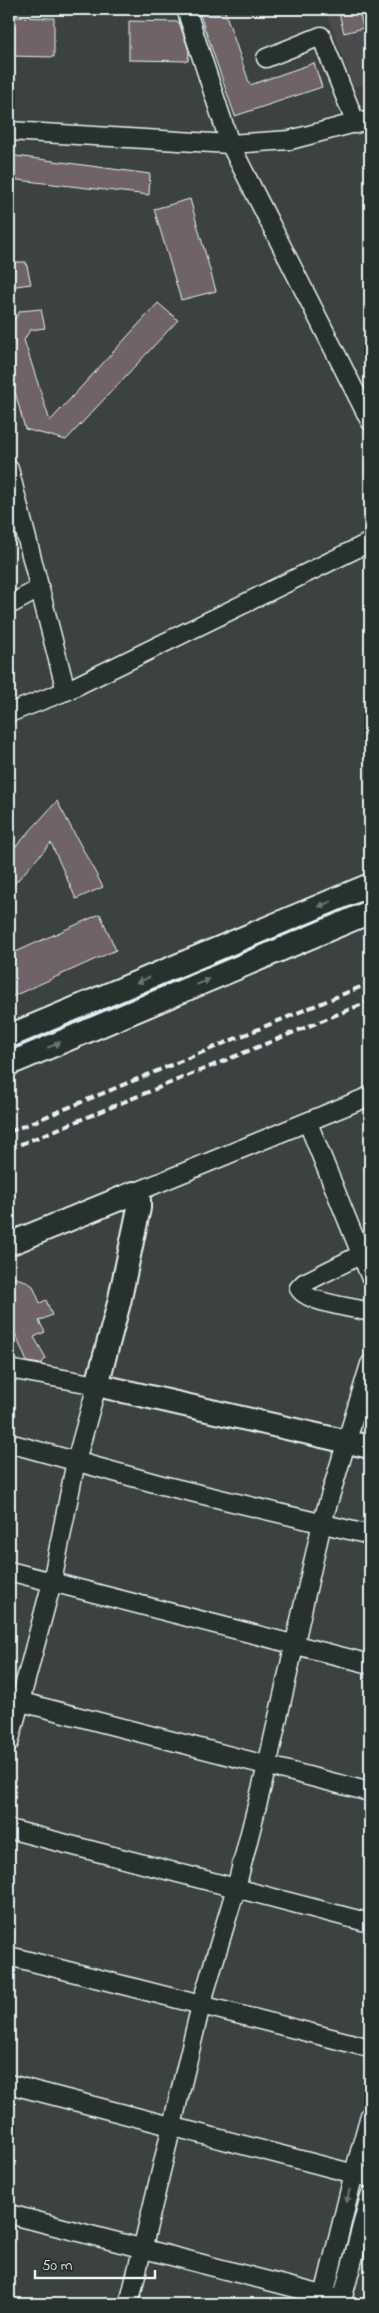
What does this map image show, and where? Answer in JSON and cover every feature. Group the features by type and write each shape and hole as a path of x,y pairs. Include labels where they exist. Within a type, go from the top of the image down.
{"street":[{"path":"186,9 230,144 370,421"},
{"path":"9,131 230,144 290,140 363,121 321,36 266,58"},
{"path":"9,473 66,692"},
{"path":"9,713 66,692 370,542"},
{"path":"9,604 39,589"},
{"path":"9,1036 370,885"},
{"path":"9,1064 370,912"},
{"path":"9,1244 370,1096"},
{"path":"308,1123 366,1252 370,1276"},
{"path":"9,1743 14,1700 52,1582 76,1461 120,1303 139,1208 139,1200 134,1193"},
{"path":"366,1252 304,1283 299,1288 300,1291 310,1298 370,1312"},
{"path":"129,2304 201,2005 236,1888 267,1766 322,1523 345,1440 370,1364"},
{"path":"9,1369 97,1385 370,1447"},
{"path":"9,1443 162,1485 370,1535"},
{"path":"9,1571 370,1664"},
{"path":"14,1700 370,1792"},
{"path":"9,1829 370,1923"},
{"path":"9,1956 370,2048"},
{"path":"9,2084 362,2176"},
{"path":"323,2300 362,2176 370,2115"},
{"path":"9,2214 142,2248 323,2300 342,2302 370,2196"}],"shaded area":[{"path":"325,9 370,9 370,83 354,87"}],"building":[{"path":"198,9 224,9 250,85 314,63 322,87 235,116"},
{"path":"338,9 359,9 363,28 344,33"},
{"path":"9,17 54,18 54,57 9,56"},
{"path":"129,21 179,22 189,51 188,61 129,60"},
{"path":"9,155 150,174 149,195 9,179"},
{"path":"190,199 216,291 181,300 154,209"},
{"path":"9,262 26,262 31,284 9,287"},
{"path":"158,303 178,320 66,440 25,429 9,369 9,328 20,311 41,309 45,328 30,330 24,340 50,421"},
{"path":"57,801 103,887 76,899 51,843 9,890 9,854"},
{"path":"100,914 116,950 9,998 9,955"},
{"path":"16,1278 26,1281 33,1286 40,1303 46,1300 52,1315 39,1321 45,1332 34,1337 46,1358 41,1364 27,1362 9,1319 9,1282"}],"railway":[{"path":"9,1132 370,983"},
{"path":"9,1149 370,1001"}]}
